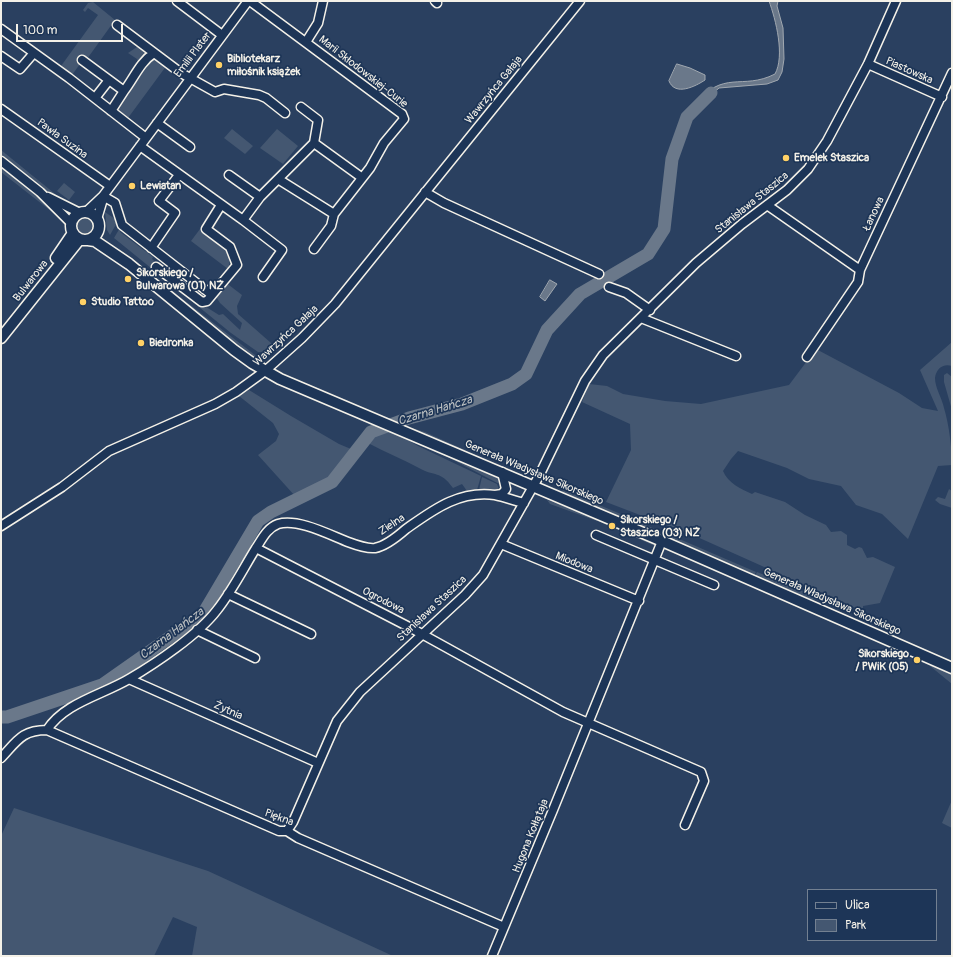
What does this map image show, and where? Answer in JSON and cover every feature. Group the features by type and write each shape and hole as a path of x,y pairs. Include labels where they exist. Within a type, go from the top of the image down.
{"main road":[{"path":"83,212 92,214 97,219 98,229 95,236 78,234 74,217 83,212"},
{"name":"Generała Władysława Sikorskiego","path":"98,229 129,264"},
{"name":"Generała Władysława Sikorskiego","path":"78,234 95,241 129,264 223,341 265,371 662,541 952,668"},
{"name":"Bulwarowa","path":"1,329 44,273 78,234"},
{"name":"Bulwarowa","path":"1,338 78,234"}],"street":[{"path":"177,1 222,35"},
{"name":"Emilii Plater","path":"83,212 103,196 222,35 249,1"},
{"name":"Marii Skłodowskiej-Curie","path":"249,1 402,114 404,119 384,143 370,168 361,177 334,214 331,226 314,249"},
{"path":"306,42 318,23 323,1"},
{"name":"Wawrzyńca Gałaja","path":"1,526 62,488 109,451 166,424 215,404 236,392 265,371 316,325 580,1"},
{"name":"Stanisława Staszica","path":"287,831 342,712 360,692 421,634 465,595 483,574 534,486 585,381 603,355 696,263 801,177 820,153 868,64 896,1"},
{"path":"117,26 190,78 215,92 224,89 258,95 275,108 285,113"},
{"path":"1,29 33,54 45,61 95,98 146,138"},
{"path":"111,111 141,64 154,53"},
{"path":"1,56 20,69 33,54"},
{"path":"82,60 124,91"},
{"name":"Piastowska","path":"868,64 942,97"},
{"name":"Łanowa","path":"807,357 858,282 860,270 952,73"},
{"path":"95,98 109,80"},
{"path":"242,220 260,197 314,143 318,120 301,107"},
{"name":"Pawła Suzina","path":"1,109 110,186"},
{"path":"157,123 190,147"},
{"path":"314,143 361,177"},
{"path":"140,146 282,250 262,277"},
{"name":"Generała Władysława Sikorskiego","path":"1,161 40,192 78,234"},
{"path":"151,248 175,213 159,202 179,175"},
{"path":"229,175 260,197"},
{"path":"278,179 334,214"},
{"name":"Generała Władysława Sikorskiego","path":"40,192 83,212"},
{"path":"425,192 444,203 599,274"},
{"path":"103,196 115,203 122,225 212,295"},
{"name":"Emilii Plater","path":"97,219 103,196"},
{"path":"156,267 202,302 207,301 237,265 230,247 206,229 221,205"},
{"path":"767,205 860,270"},
{"path":"609,287 626,293 650,310"},
{"path":"641,318 736,356"},
{"path":"494,495 502,494 506,489 502,472"},
{"name":"Zielna","path":"256,548 269,530 278,524 293,523 309,527 357,545 375,548 390,541 439,506 451,500 474,496 494,495 524,503"},
{"path":"596,534 714,585"},
{"name":"Hugona Kołłątaja","path":"492,956 554,810 587,723 662,541"},
{"name":"Miodowa","path":"501,544 638,601"},
{"path":"1,758 24,734 37,730 46,730 57,717 80,703 129,679 197,630 217,610 256,548"},
{"name":"Ogrodowa","path":"256,548 421,634 556,708 587,723"},
{"path":"228,594 311,634"},
{"path":"197,630 255,658"},
{"name":"Żytnia","path":"129,679 318,763"},
{"path":"587,723 701,772 704,781 685,825"},
{"name":"Piękna","path":"46,730 279,831 287,831 298,838 504,927"}],"green space":[{"path":"93,2 115,20 87,59 82,55 77,61 80,64 72,75 61,66 98,15 88,8 85,12 83,10 88,3"},
{"path":"140,45 167,65 128,118 115,109 143,70 137,59 128,53"},
{"path":"232,129 253,146 245,154 224,138"},
{"path":"277,129 298,146 283,164 260,148"},
{"path":"1,150 65,202 37,185 3,156 1,154"},
{"path":"1,166 58,213 56,215 1,172"},
{"path":"64,183 75,192 69,200 57,191"},
{"path":"105,212 118,221 110,235 107,230"},
{"path":"85,213 95,216 98,226 95,236 85,239 75,236 72,226 75,216"},
{"path":"121,226 120,232 153,257 152,259 203,305 219,315 223,314 240,330 242,323 220,303 215,295 225,282 242,295 237,306 238,314 279,350 258,352 231,333 114,238"},
{"path":"200,229 218,241 227,250 230,262 228,269 191,241"},
{"path":"149,273 255,355 255,357 195,313"},
{"path":"952,342 952,366 946,365 938,369 935,378 947,421 951,444 952,465 938,466 908,539 882,514 856,505 841,486 809,479 787,468 738,451 723,471 728,479 739,488 752,494 755,492 785,502 805,515 826,525 831,532 841,531 847,535 847,545 855,549 859,547 862,548 867,558 873,557 895,567 880,603 863,606 863,608 858,609 695,536 606,502 631,450 630,424 582,402 589,384 607,386 623,394 665,401 701,404 789,385 816,349 899,393 922,408 938,411 920,370"},
{"path":"947,373 952,377 952,410 944,382 944,375"},
{"path":"249,390 339,444 351,449 333,477 295,496 258,455 276,441 279,434 273,423 239,396"},
{"path":"408,427 425,432 465,450 455,448"},
{"path":"384,430 392,431 418,446 481,476 477,490 467,491 462,484 453,488 441,476 425,471 368,443 371,438"},
{"path":"443,452 501,480 505,487 442,454"},
{"path":"482,477 497,484 499,489 498,492 479,490"},
{"path":"949,489 952,491 952,508 940,504 935,500 938,497 945,499"},
{"path":"563,490 628,517 626,521 561,493"},
{"path":"547,500 598,519 597,521 550,504"},
{"path":"629,518 676,538 674,541 627,521"},
{"path":"599,519 652,542 655,546 598,521"},
{"path":"677,538 756,572 754,575 675,541"},
{"path":"757,572 820,598 821,601 807,598 755,576"},
{"path":"930,666 952,672 952,684"},
{"path":"952,800 952,828 942,823"},
{"path":"14,808 208,871 393,956 192,956 197,927 173,917 154,956 1,956 1,836"}],"shaded area":[{"path":"769,1 778,1 777,6 783,28 784,59 782,72 778,80 767,84 719,88 699,106 694,106 704,94 714,87 733,82 763,79 775,74 778,66 779,48 777,28"},
{"path":"677,64 705,75 705,80 686,89 672,86 669,81"},
{"path":"550,280 557,284 545,301 540,297"}],"waterway":[{"name":"Czarna Hańcza","path":"1,717 7,717 102,685 203,614 258,521 271,512 332,482 371,432 409,418 462,404 512,384 526,374 547,330 580,294 648,254 664,229 672,159 687,117 711,93"}],"place":[{"name":"Bibliotekarz miłośnik książek","path":"219,65"},
{"name":"Emelek Staszica","path":"786,158"},
{"name":"Lewiatan","path":"132,186"},
{"name":"Sikorskiego / Bulwarowa (01) NŻ","path":"128,279"},
{"name":"Studio Tattoo","path":"83,302"},
{"name":"Biedronka","path":"141,343"},
{"name":"Sikorskiego / Staszica (03) NŻ","path":"612,526"},
{"name":"Sikorskiego / PWiK (05)","path":"917,660"}]}
